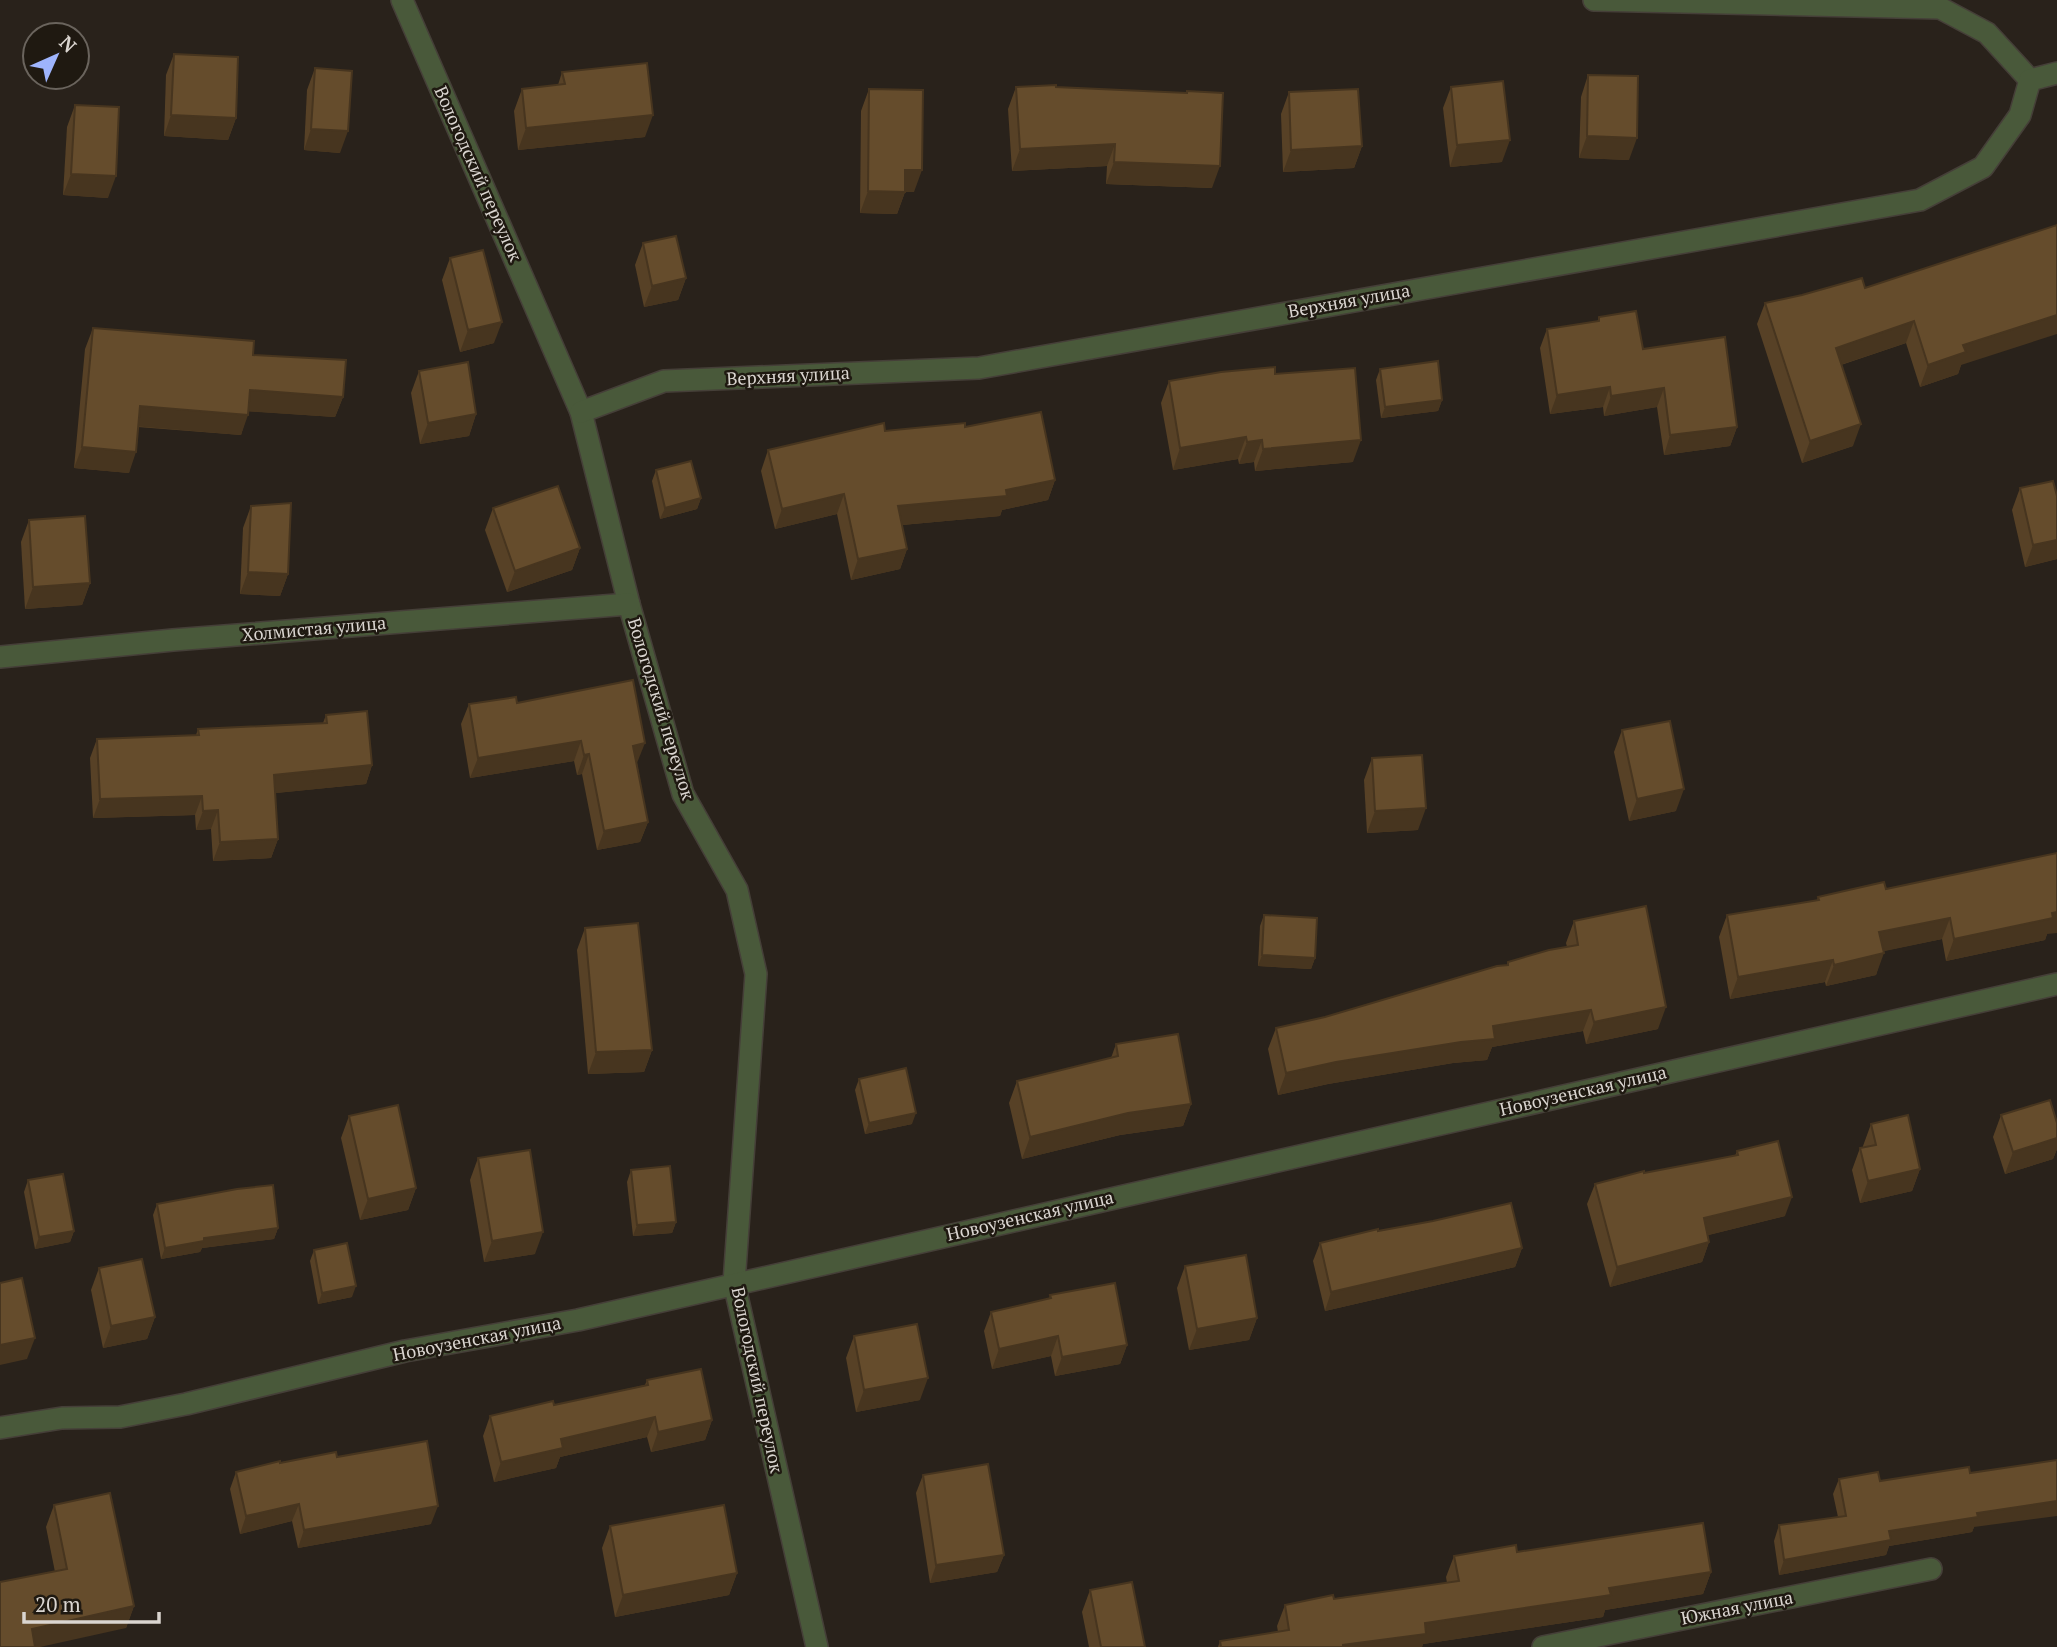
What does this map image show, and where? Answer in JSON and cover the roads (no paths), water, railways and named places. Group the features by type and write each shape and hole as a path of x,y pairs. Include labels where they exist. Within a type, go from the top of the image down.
{"street":[{"name":"Вологодский переулок","path":"402,0 582,412 629,604 683,794 737,890 756,974 734,1283 817,1647"},
{"path":"1594,0 1940,8 1987,33 2030,80 2057,73"},
{"name":"Верхняя улица","path":"582,412 664,381 979,368 1920,200 1983,167 2020,115 2030,80"},
{"name":"Холмистая улица","path":"0,657 173,640 629,604"},
{"name":"Новоузенская улица","path":"0,1428 61,1418 120,1417 186,1404 405,1351 578,1320 2057,984"},
{"name":"Южная улица","path":"1542,1647 1931,1569"}]}
